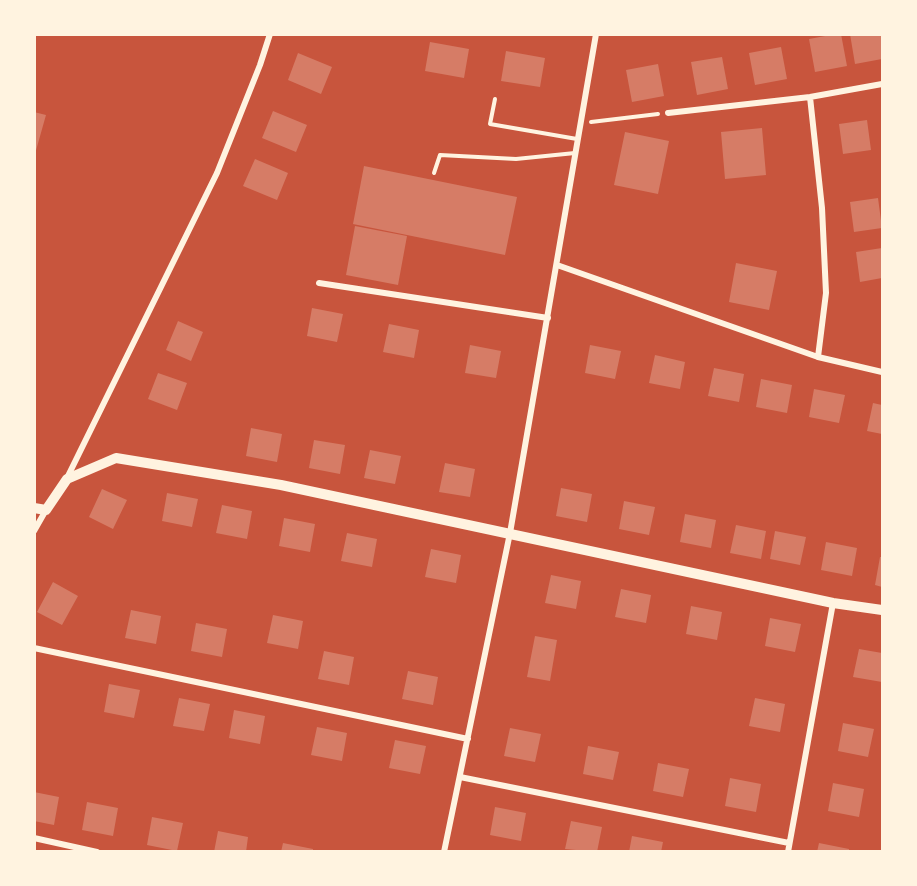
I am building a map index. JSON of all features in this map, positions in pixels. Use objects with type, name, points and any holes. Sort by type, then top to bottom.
[{"type":"street","points":[[34,531],[40,509],[67,479],[217,173],[270,34]]},
{"type":"street","points":[[444,852],[510,533],[596,34]]},
{"type":"street","points":[[668,113],[810,97],[882,84]]},
{"type":"street","points":[[810,97],[822,208],[826,292],[818,357]]},
{"type":"street","points":[[557,265],[818,357],[882,372]]},
{"type":"street","points":[[319,283],[548,318]]},
{"type":"street","points":[[67,479],[116,458],[281,485],[832,603],[882,610]]},
{"type":"street","points":[[788,852],[832,603]]},
{"type":"street","points":[[34,648],[468,739]]},
{"type":"street","points":[[460,777],[789,843]]},
{"type":"street","points":[[34,838],[96,852]]},
{"type":"lane","points":[[495,99],[490,124],[578,139]]},
{"type":"lane","points":[[434,173],[440,156],[516,159],[576,152]]},
{"type":"path","points":[[580,123],[668,113]]},
{"type":"building","points":[[841,34],[847,66],[815,72],[809,39]]},
{"type":"building","points":[[850,34],[882,34],[882,59],[855,64]]},
{"type":"building","points":[[430,42],[469,49],[464,78],[425,71]]},
{"type":"building","points":[[781,47],[787,79],[755,85],[749,53]]},
{"type":"building","points":[[506,51],[545,58],[540,87],[501,81]]},
{"type":"building","points":[[298,53],[332,67],[321,94],[288,80]]},
{"type":"building","points":[[722,57],[728,89],[697,95],[691,62]]},
{"type":"building","points":[[658,64],[664,96],[632,102],[626,70]]},
{"type":"building","points":[[273,111],[307,125],[296,152],[262,138]]},
{"type":"building","points":[[34,112],[46,115],[35,154],[34,154]]},
{"type":"building","points":[[867,120],[871,150],[843,154],[839,124]]},
{"type":"building","points":[[762,128],[766,175],[725,179],[721,132]]},
{"type":"building","points":[[625,132],[669,141],[658,194],[614,185]]},
{"type":"building","points":[[255,159],[288,173],[277,200],[243,186]]},
{"type":"building","points":[[364,166],[517,197],[505,255],[353,224]]},
{"type":"building","points":[[878,198],[882,228],[854,232],[850,202]]},
{"type":"building","points":[[355,226],[407,236],[398,285],[346,275]]},
{"type":"building","points":[[882,248],[882,278],[860,282],[856,252]]},
{"type":"building","points":[[736,263],[777,271],[769,310],[729,302]]},
{"type":"building","points":[[312,308],[343,314],[337,342],[307,336]]},
{"type":"building","points":[[178,321],[203,332],[191,361],[166,350]]},
{"type":"building","points":[[389,324],[419,330],[414,358],[383,352]]},
{"type":"building","points":[[470,345],[501,351],[496,378],[465,373]]},
{"type":"building","points":[[590,345],[621,351],[615,379],[585,373]]},
{"type":"building","points":[[655,355],[685,362],[680,389],[649,383]]},
{"type":"building","points":[[714,368],[744,374],[739,402],[708,396]]},
{"type":"building","points":[[158,373],[187,383],[177,410],[148,399]]},
{"type":"building","points":[[761,379],[792,385],[787,413],[756,407]]},
{"type":"building","points":[[814,389],[845,395],[839,423],[809,417]]},
{"type":"building","points":[[873,403],[882,405],[882,434],[867,431]]},
{"type":"building","points":[[251,428],[282,434],[277,462],[246,456]]},
{"type":"building","points":[[314,440],[345,445],[340,474],[309,468]]},
{"type":"building","points":[[370,450],[401,456],[395,484],[364,478]]},
{"type":"building","points":[[445,463],[475,469],[470,497],[439,492]]},
{"type":"building","points":[[561,488],[592,494],[587,522],[556,516]]},
{"type":"building","points":[[102,489],[127,500],[113,529],[89,517]]},
{"type":"building","points":[[167,493],[198,499],[192,527],[162,521]]},
{"type":"building","points":[[624,501],[655,507],[649,535],[619,529]]},
{"type":"building","points":[[222,505],[252,511],[247,539],[216,533]]},
{"type":"building","points":[[685,514],[716,520],[711,548],[680,542]]},
{"type":"building","points":[[284,518],[315,524],[310,552],[279,546]]},
{"type":"building","points":[[736,525],[766,531],[761,559],[730,553]]},
{"type":"building","points":[[775,531],[806,537],[800,565],[770,559]]},
{"type":"building","points":[[347,533],[377,539],[372,567],[341,561]]},
{"type":"building","points":[[826,542],[857,548],[852,576],[821,570]]},
{"type":"building","points":[[431,549],[461,555],[456,583],[425,577]]},
{"type":"building","points":[[880,557],[882,557],[882,587],[875,585]]},
{"type":"building","points":[[551,575],[581,581],[576,609],[545,603]]},
{"type":"building","points":[[53,582],[78,596],[62,625],[37,612]]},
{"type":"building","points":[[621,589],[651,595],[646,623],[615,617]]},
{"type":"building","points":[[691,606],[722,612],[717,640],[686,634]]},
{"type":"building","points":[[131,610],[161,616],[156,644],[125,638]]},
{"type":"building","points":[[273,615],[303,621],[298,649],[267,643]]},
{"type":"building","points":[[770,618],[801,624],[795,652],[765,646]]},
{"type":"building","points":[[196,623],[227,629],[222,657],[191,651]]},
{"type":"building","points":[[535,636],[557,640],[550,681],[527,677]]},
{"type":"building","points":[[859,649],[882,653],[882,682],[853,677]]},
{"type":"building","points":[[324,651],[354,657],[349,685],[318,679]]},
{"type":"building","points":[[408,671],[438,677],[433,705],[402,699]]},
{"type":"building","points":[[109,684],[140,690],[134,718],[104,712]]},
{"type":"building","points":[[179,698],[210,704],[204,731],[173,726]]},
{"type":"building","points":[[755,698],[785,704],[780,732],[749,726]]},
{"type":"building","points":[[234,710],[265,716],[260,744],[229,738]]},
{"type":"building","points":[[843,723],[874,729],[868,757],[838,751]]},
{"type":"building","points":[[317,727],[347,733],[342,761],[311,755]]},
{"type":"building","points":[[510,728],[541,734],[535,762],[504,756]]},
{"type":"building","points":[[395,740],[426,746],[420,774],[389,768]]},
{"type":"building","points":[[588,746],[619,752],[613,780],[583,774]]},
{"type":"building","points":[[658,763],[689,769],[683,797],[653,791]]},
{"type":"building","points":[[730,778],[761,784],[756,812],[725,806]]},
{"type":"building","points":[[833,783],[864,789],[859,817],[828,811]]},
{"type":"building","points":[[34,792],[59,797],[54,825],[34,821]]},
{"type":"building","points":[[87,802],[118,808],[113,836],[82,830]]},
{"type":"building","points":[[495,807],[526,813],[521,841],[490,835]]},
{"type":"building","points":[[152,817],[183,823],[177,851],[147,845]]},
{"type":"building","points":[[571,821],[602,827],[597,852],[565,849]]},
{"type":"building","points":[[218,831],[248,837],[246,852],[214,852]]},
{"type":"building","points":[[632,836],[663,842],[661,852],[629,852]]},
{"type":"building","points":[[283,843],[313,849],[313,852],[281,852]]},
{"type":"building","points":[[819,843],[849,849],[849,852],[817,852]]}]
